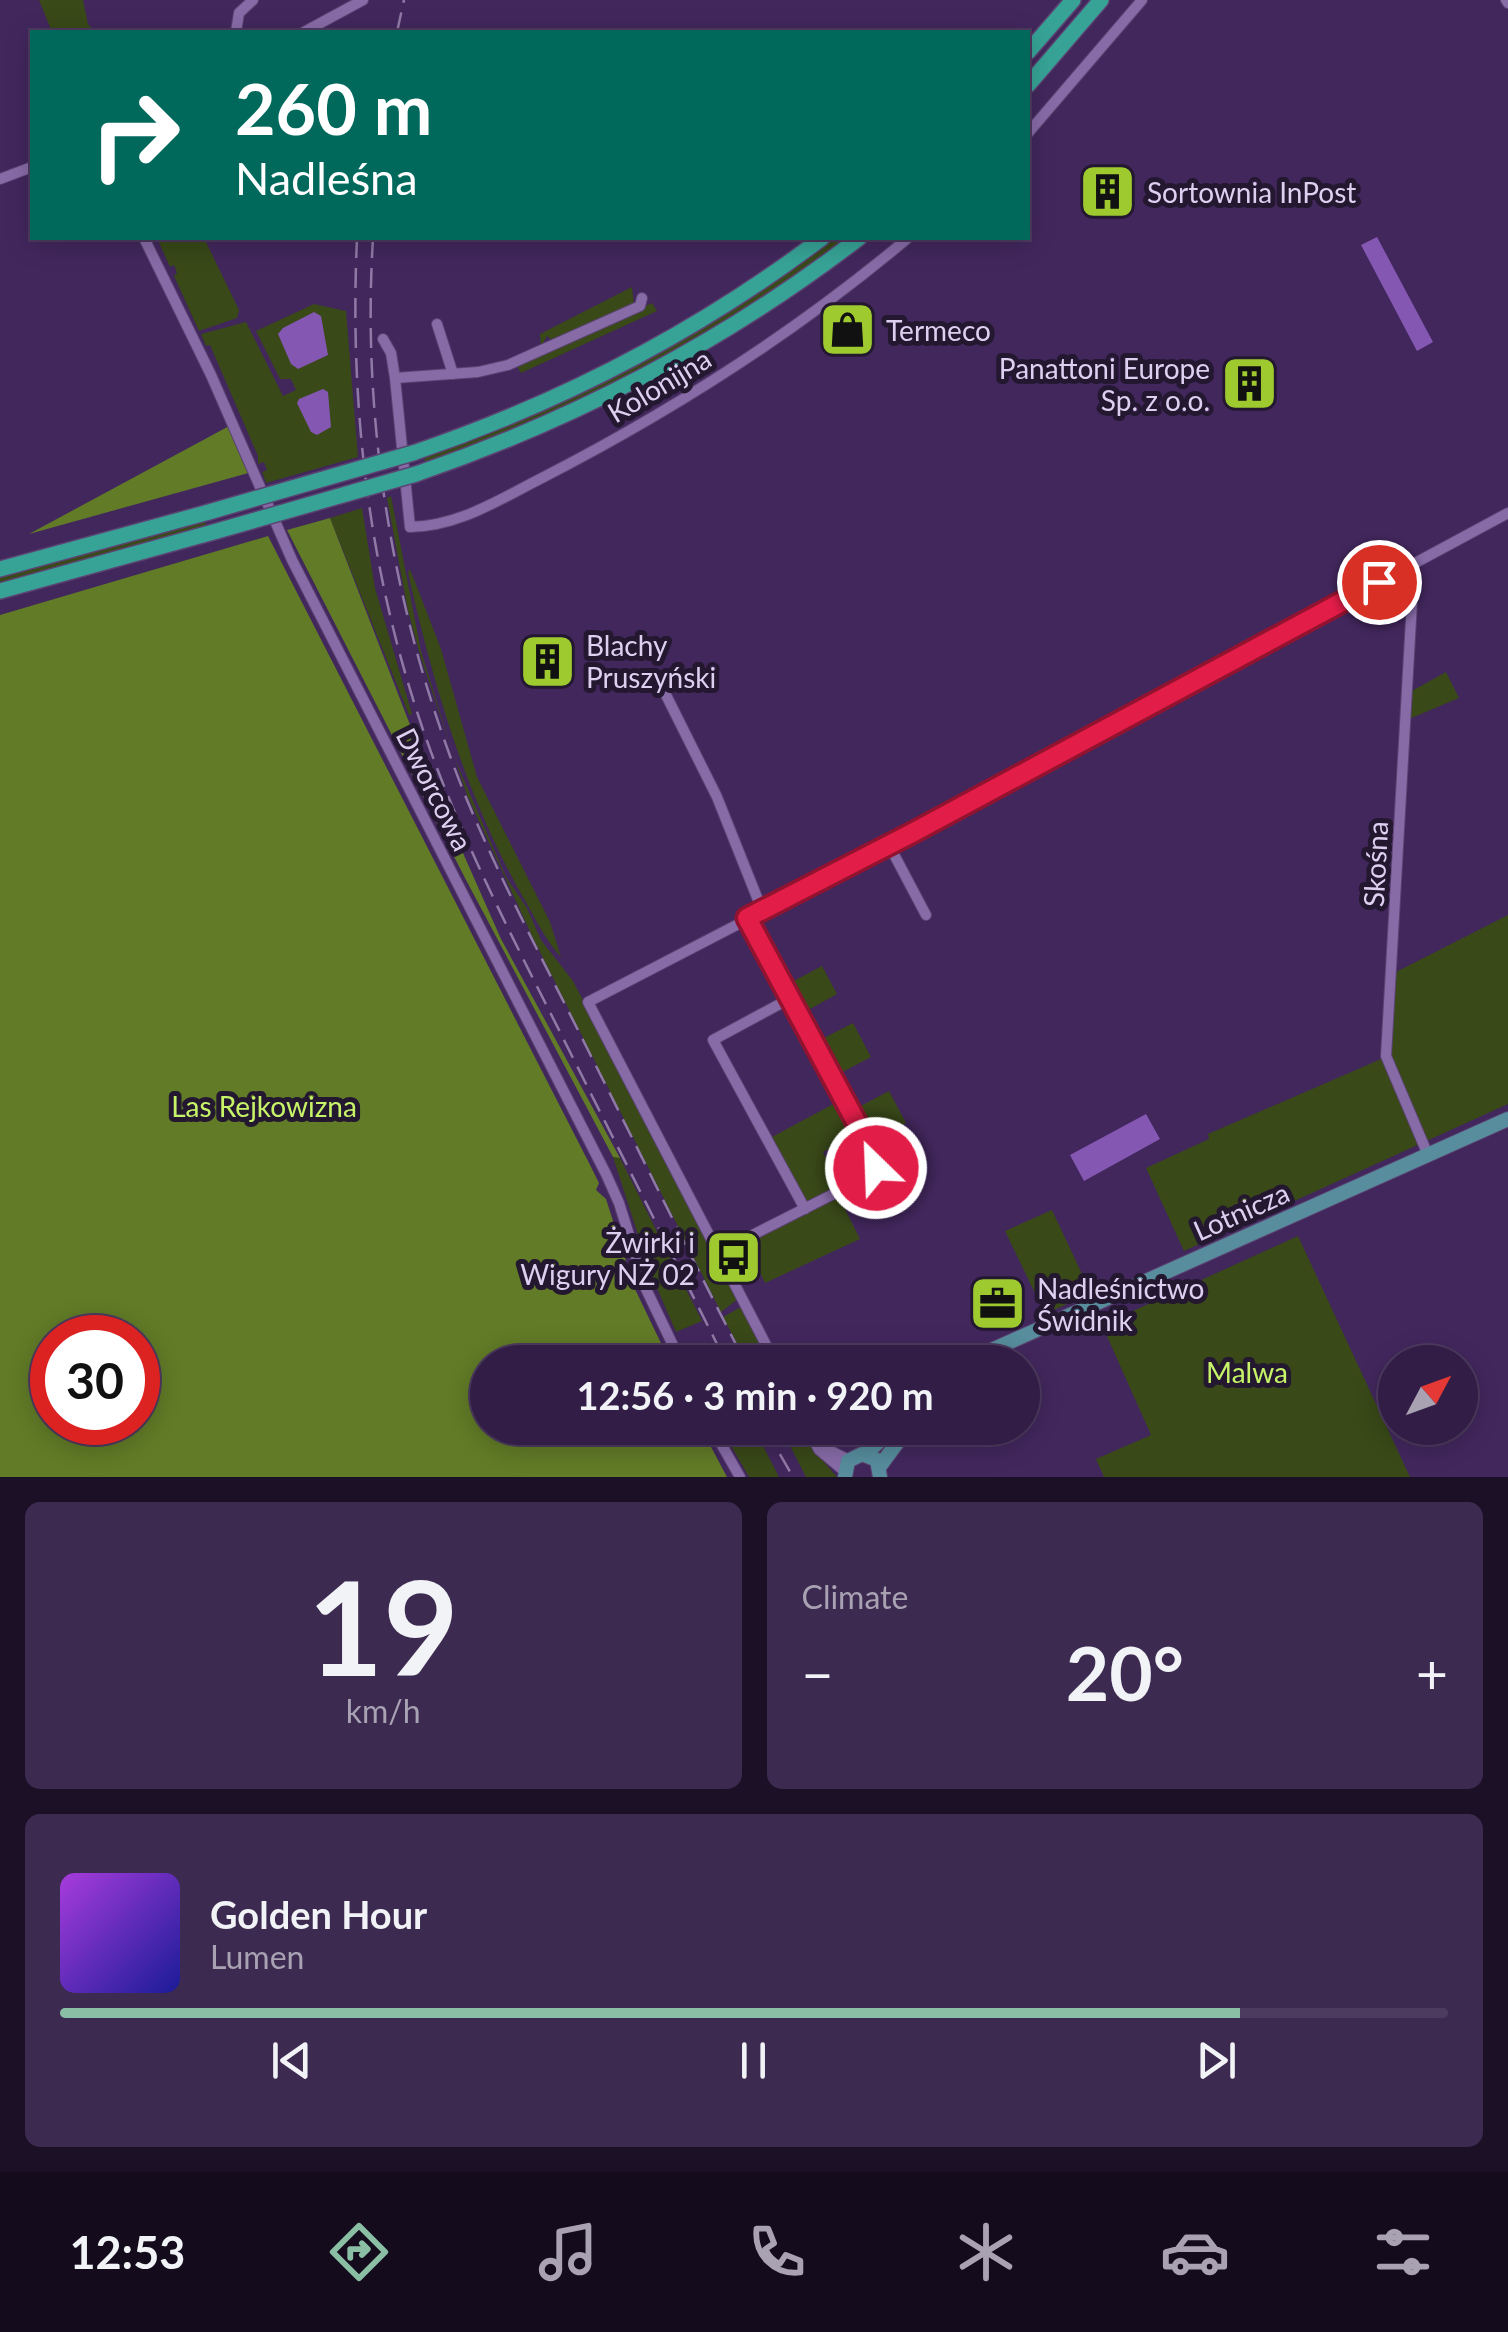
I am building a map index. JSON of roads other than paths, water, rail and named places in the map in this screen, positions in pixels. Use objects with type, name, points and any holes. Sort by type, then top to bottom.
[{"type":"highway","points":[[1030,50],[1072,0]]},
{"type":"highway","points":[[1030,82],[1099,3]]},
{"type":"highway","points":[[0,569],[413,453],[500,421],[616,367],[714,312],[819,240]]},
{"type":"highway","points":[[0,591],[416,474],[534,430],[650,374],[759,309],[856,240]]},
{"type":"main road","name":"Lotnicza","points":[[1007,1345],[1508,1119]]},
{"type":"main road","points":[[846,1469],[875,1445]]},
{"type":"main road","points":[[866,1454],[880,1471],[897,1445]]},
{"type":"street","points":[[236,30],[238,13],[253,0]]},
{"type":"street","points":[[308,30],[363,0]]},
{"type":"street","points":[[1030,131],[1142,0]]},
{"type":"street","points":[[0,179],[30,169]]},
{"type":"street","name":"Dworcowa","points":[[145,240],[205,362],[300,575],[606,1174],[646,1288],[673,1345]]},
{"type":"street","name":"Kolonijna","points":[[396,378],[410,526],[442,524],[570,464],[709,384],[839,294],[906,240]]},
{"type":"street","points":[[382,339],[391,354],[396,378],[493,369],[527,358],[640,306],[642,298]]},
{"type":"street","points":[[437,324],[453,374]]},
{"type":"street","points":[[766,1345],[588,1002],[1508,514]]},
{"type":"street","name":"Skośna","points":[[1406,568],[1412,602],[1386,1056],[1428,1155]]},
{"type":"street","points":[[660,683],[717,797],[762,910]]},
{"type":"street","points":[[889,845],[926,915]]},
{"type":"street","points":[[718,1252],[870,1175],[877,1164],[747,918]]},
{"type":"street","points":[[789,999],[713,1040],[805,1210]]},
{"type":"street","points":[[722,1445],[740,1477]]},
{"type":"street","points":[[823,1445],[846,1469]]},
{"type":"railway","points":[[397,30],[404,0]]},
{"type":"railway","points":[[357,240],[356,351],[371,520],[394,631],[423,731],[497,905],[717,1345]]},
{"type":"railway","points":[[373,240],[372,381],[378,453],[402,594],[442,733],[510,895],[736,1345]]},
{"type":"railway","points":[[775,1445],[793,1477]]},
{"type":"place","name":"Sortownia InPost","points":[[1108,192]]},
{"type":"place","name":"Termeco","points":[[847,330]]},
{"type":"place","name":"Panattoni Europe Sp. z o.o.","points":[[1249,384]]},
{"type":"place","name":"Blachy Pruszyński","points":[[547,661]]},
{"type":"place","name":"Żwirki i Wigury NŻ 02","points":[[734,1258]]},
{"type":"place","name":"Nadleśnictwo Świdnik","points":[[998,1304]]},
{"type":"park label","name":"Las Rejkowizna","points":[[264,1106]]},
{"type":"park label","name":"Malwa","points":[[1247,1372]]}]
